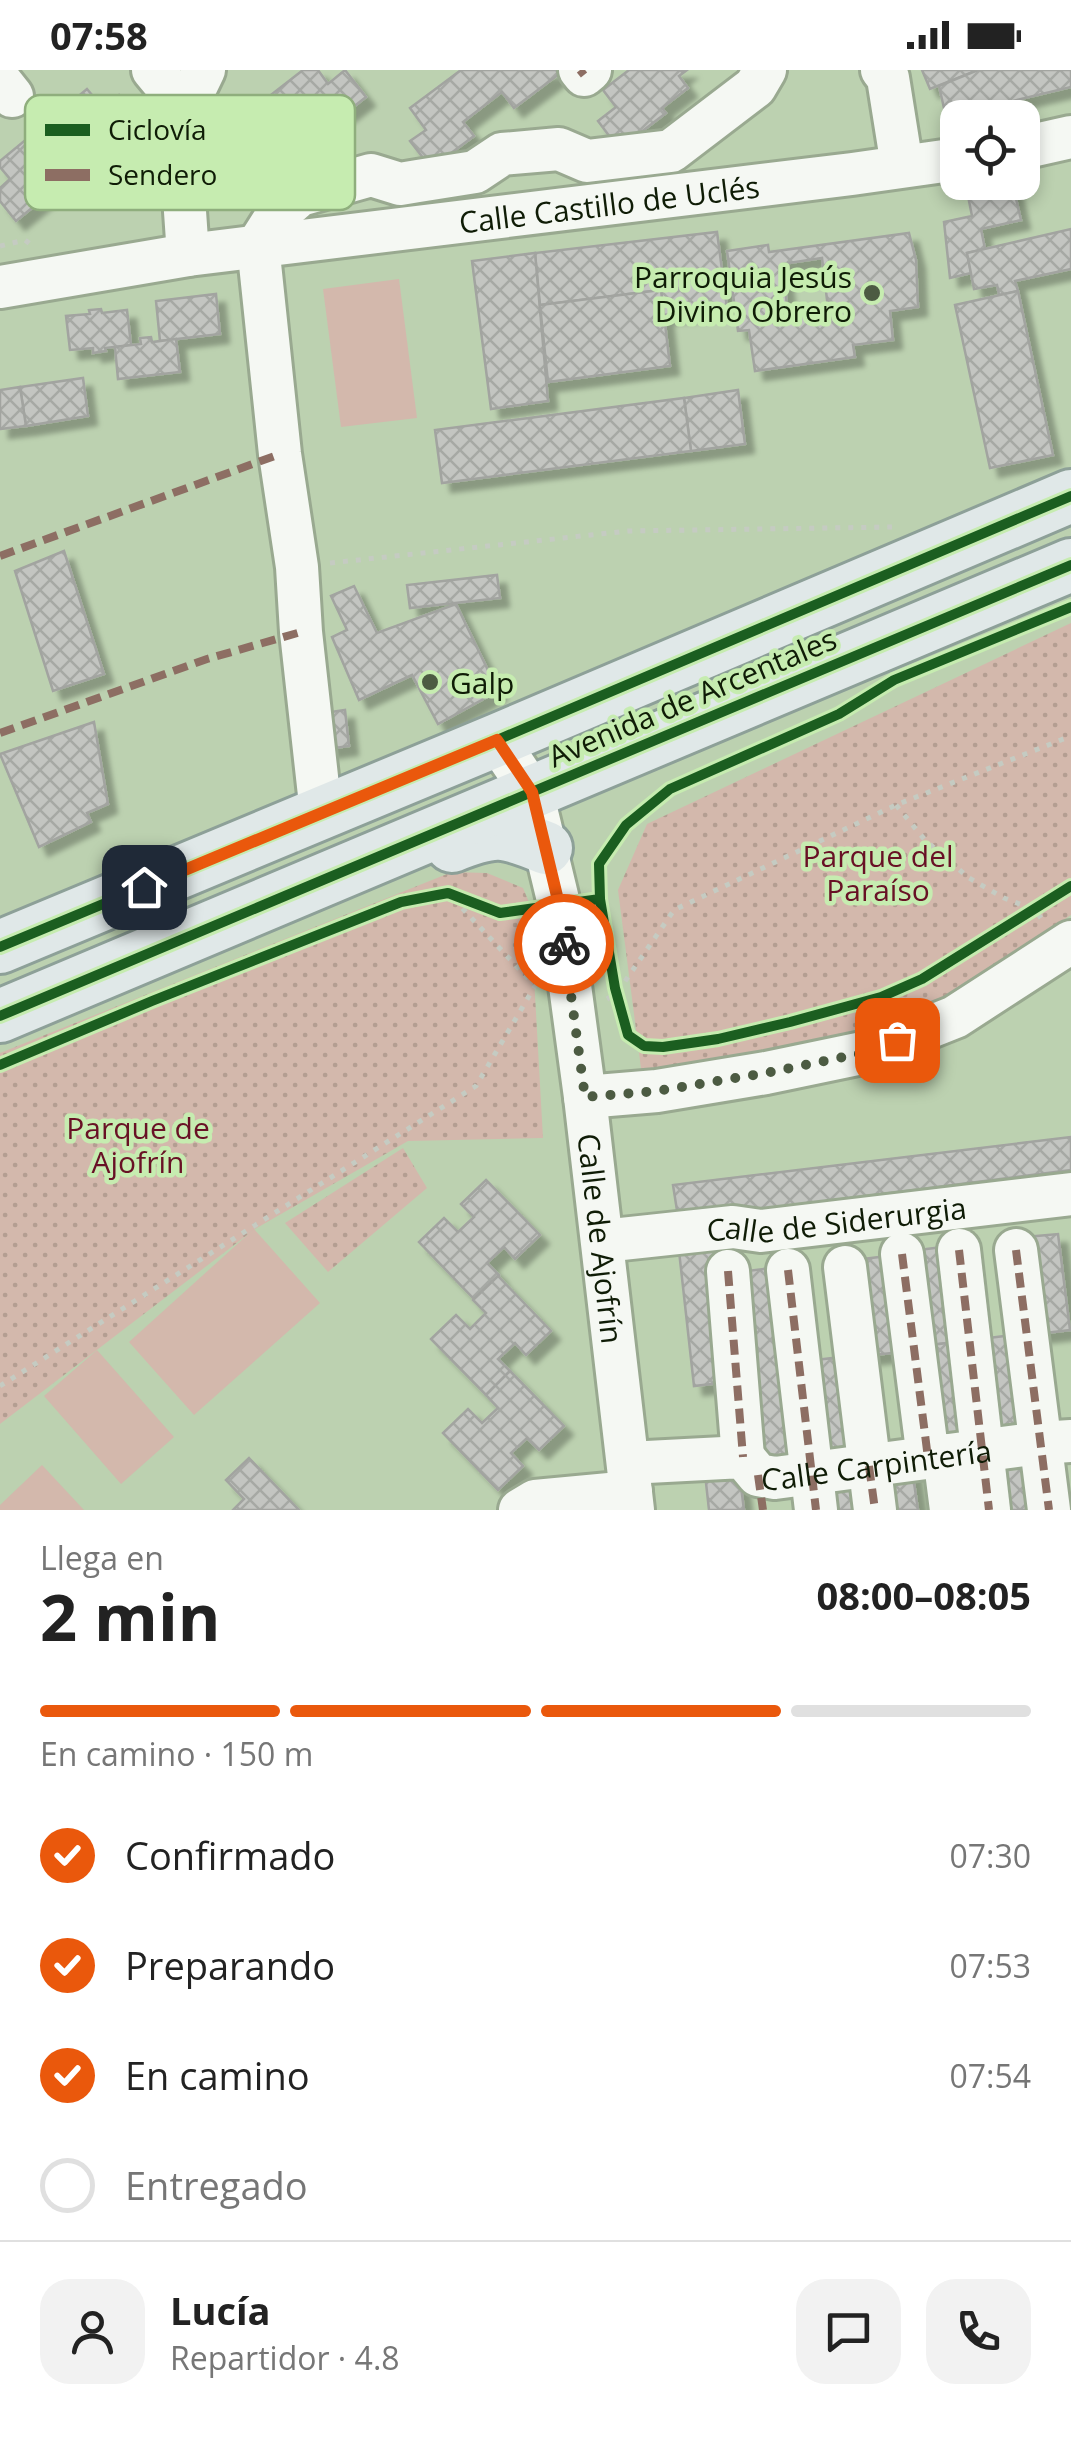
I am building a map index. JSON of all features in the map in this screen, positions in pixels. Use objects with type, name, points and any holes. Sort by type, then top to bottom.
[{"type":"main road","name":"Avenida de Arcentales","points":[[0,947],[1071,496]]},
{"type":"main road","name":"Avenida de Arcentales","points":[[0,1016],[1071,565]]},
{"type":"main road","points":[[532,792],[551,754],[579,728],[762,652],[820,621],[851,590]]},
{"type":"main road","points":[[329,877],[355,885],[488,832],[519,836],[546,848]]},
{"type":"street","points":[[153,70],[172,93],[197,84]]},
{"type":"street","name":"Calle Castillo de Uclés","points":[[355,180],[371,175],[400,184],[418,182],[475,172],[502,154],[560,149],[587,161],[671,152],[755,87],[766,70]]},
{"type":"street","points":[[882,70],[888,78],[902,166]]},
{"type":"street","points":[[1040,144],[1071,137]]},
{"type":"street","name":"Calle Castillo de Uclés","points":[[0,287],[188,254],[940,161]]},
{"type":"street","points":[[185,210],[188,254]]},
{"type":"street","name":"Calle Castillo de Uclés","points":[[258,246],[283,210]]},
{"type":"street","points":[[258,246],[280,454],[297,567],[321,814]]},
{"type":"street","name":"Calle de Ajofrín","points":[[497,740],[532,792],[559,904],[603,1241],[630,1488]]},
{"type":"street","points":[[585,1097],[657,1091],[868,1052],[955,1017],[1067,944]]},
{"type":"street","name":"Calle de Siderurgia","points":[[603,1241],[733,1228],[761,1231],[1071,1194]]},
{"type":"street","points":[[951,1510],[959,1250]]},
{"type":"street","points":[[1016,1250],[1056,1442],[1049,1510]]},
{"type":"street","points":[[902,1254],[951,1455],[989,1510]]},
{"type":"street","points":[[845,1267],[875,1510]]},
{"type":"street","points":[[788,1270],[814,1492]]},
{"type":"street","points":[[728,1271],[755,1481]]},
{"type":"street","name":"Calle Carpintería","points":[[520,1510],[535,1501],[630,1488],[776,1478],[814,1492],[870,1466],[1056,1442]]},
{"type":"path","points":[[297,567],[628,530],[892,527]]},
{"type":"path","points":[[603,1001],[617,993],[674,910],[896,804],[1071,736]]},
{"type":"path","points":[[896,804],[925,840],[969,878],[1035,910],[1067,944]]},
{"type":"path","points":[[448,893],[452,872]]},
{"type":"path","points":[[0,1386],[476,1086],[535,986],[448,893]]},
{"type":"path","points":[[432,896],[448,893],[482,906]]},
{"type":"path","points":[[1019,920],[1047,902]]},
{"type":"path","points":[[614,974],[620,1007]]},
{"type":"green space","points":[[399,279],[417,418],[341,427],[323,289]]},
{"type":"green space","name":"Parque del Paraíso","points":[[1071,623],[1071,915],[942,1002],[828,1038],[642,1076],[618,890],[647,824]]},
{"type":"green space","name":"Parque de Ajofrín","points":[[452,872],[487,873],[523,888],[534,914],[543,1138],[408,1141],[255,1229],[0,1424],[0,1053]]},
{"type":"green space","points":[[403,1148],[427,1188],[328,1272],[285,1223]]},
{"type":"green space","points":[[254,1229],[320,1303],[194,1415],[129,1342]]},
{"type":"green space","points":[[97,1350],[174,1437],[121,1484],[44,1396]]},
{"type":"green space","points":[[42,1465],[84,1510],[0,1510],[0,1505]]},
{"type":"building","points":[[303,70],[318,70],[328,84],[345,70],[366,97],[355,106],[355,95],[271,95]]},
{"type":"building","points":[[461,70],[556,70],[559,74],[514,108],[502,92],[463,122],[474,136],[431,168],[410,141],[426,130],[410,108]]},
{"type":"building","points":[[629,70],[687,70],[679,76],[688,88],[662,108],[666,113],[619,149],[598,121],[616,107],[603,90]]},
{"type":"building","points":[[922,70],[978,70],[930,89]]},
{"type":"building","points":[[978,70],[1071,70],[1071,87],[1017,100],[942,100],[939,86]]},
{"type":"building","points":[[25,140],[25,210],[29,210],[16,221],[0,201],[0,188],[10,179],[0,161]]},
{"type":"building","points":[[969,200],[1016,200],[1021,220],[981,229],[985,249],[967,253],[971,273],[950,278],[944,222],[972,216]]},
{"type":"building","points":[[1071,229],[1071,269],[1015,281],[1018,291],[999,295],[997,285],[974,289],[967,253]]},
{"type":"building","points":[[717,232],[727,308],[664,315],[661,290],[540,305],[535,253]]},
{"type":"building","name":"Parroquia Jesús Divino Obrero","points":[[909,233],[916,260],[918,307],[890,311],[893,340],[853,345],[855,357],[755,371],[749,330],[738,331],[727,251],[768,245],[769,252]],"holes":[[[822,258],[828,308],[788,313],[782,264]]]},
{"type":"building","points":[[535,253],[548,401],[491,409],[472,261]]},
{"type":"building","points":[[661,290],[670,366],[548,382],[540,305]]},
{"type":"building","points":[[1018,291],[1053,455],[990,468],[955,305]]},
{"type":"building","points":[[216,294],[220,334],[160,341],[156,301]]},
{"type":"building","points":[[101,309],[102,313],[127,310],[131,345],[93,353],[93,348],[70,350],[66,316]]},
{"type":"building","points":[[151,337],[152,342],[176,339],[180,372],[118,379],[115,347],[141,344],[140,338]]},
{"type":"building","points":[[83,378],[88,416],[26,426],[20,387]]},
{"type":"building","points":[[20,387],[26,426],[0,429],[0,390]]},
{"type":"building","points":[[738,390],[745,444],[691,451],[684,398]]},
{"type":"building","points":[[684,398],[691,451],[442,483],[435,430]]},
{"type":"building","points":[[64,551],[104,674],[53,691],[15,571]]},
{"type":"building","points":[[497,575],[500,598],[410,608],[407,585]]},
{"type":"building","points":[[354,586],[377,633],[456,604],[498,691],[438,724],[412,675],[359,700],[332,637],[347,630],[331,596]]},
{"type":"building","points":[[345,710],[349,746],[328,749],[324,713]]},
{"type":"building","points":[[94,722],[108,804],[87,813],[91,822],[39,847],[0,754]]},
{"type":"building","points":[[1071,1137],[1071,1170],[678,1217],[673,1185]]},
{"type":"building","points":[[486,1180],[540,1235],[515,1259],[504,1247],[487,1263],[499,1275],[474,1299],[419,1242],[444,1218],[458,1232],[474,1217],[461,1204]]},
{"type":"building","points":[[1058,1234],[1070,1330],[1037,1334],[1026,1237]]},
{"type":"building","points":[[712,1238],[729,1382],[694,1386],[678,1242]]},
{"type":"building","points":[[943,1247],[956,1342],[922,1346],[910,1251]]},
{"type":"building","points":[[888,1256],[900,1352],[866,1356],[854,1260]]},
{"type":"building","points":[[772,1268],[796,1464],[762,1468],[738,1272]]},
{"type":"building","points":[[498,1276],[551,1331],[526,1355],[515,1343],[498,1359],[510,1371],[486,1395],[431,1339],[456,1315],[470,1329],[486,1313],[473,1300]]},
{"type":"building","points":[[1013,1335],[1025,1436],[993,1440],[980,1339]]},
{"type":"building","points":[[956,1342],[968,1443],[935,1447],[922,1346]]},
{"type":"building","points":[[841,1357],[853,1457],[819,1461],[807,1361]]},
{"type":"building","points":[[510,1371],[564,1426],[539,1450],[527,1438],[511,1453],[523,1466],[498,1490],[443,1433],[468,1409],[482,1423],[498,1408],[486,1395]]},
{"type":"building","points":[[1028,1456],[1035,1510],[1001,1510],[994,1460]]},
{"type":"building","points":[[249,1458],[299,1510],[233,1510],[244,1499],[226,1480]]},
{"type":"building","points":[[912,1469],[918,1510],[884,1510],[879,1473]]},
{"type":"building","points":[[739,1471],[744,1510],[709,1510],[705,1474]]},
{"type":"building","points":[[855,1476],[859,1510],[825,1510],[821,1480]]},
{"type":"marked path","points":[[580,70],[584,75]]},
{"type":"marked path","points":[[0,556],[280,454]]},
{"type":"marked path","points":[[0,733],[207,659],[301,632]]},
{"type":"marked path","points":[[959,1250],[989,1510]]},
{"type":"marked path","points":[[1016,1250],[1049,1510]]},
{"type":"marked path","points":[[902,1254],[928,1458]]},
{"type":"marked path","points":[[788,1270],[816,1510]]},
{"type":"marked path","points":[[728,1271],[743,1457]]},
{"type":"marked path","points":[[869,1466],[875,1510]]},
{"type":"marked path","points":[[758,1475],[763,1510]]},
{"type":"cycle path","points":[[0,947],[1071,496]]},
{"type":"cycle path","points":[[0,1016],[1071,565]]},
{"type":"cycle path","points":[[0,1065],[401,902],[448,893],[500,913],[600,899],[599,864],[626,825],[670,789],[839,714],[894,680],[1071,607]]},
{"type":"cycle path","points":[[600,899],[615,988],[628,1035],[644,1046],[663,1047],[718,1039],[881,997],[922,979],[1071,886]]},
{"type":"way so far","points":[[564,944],[585,1097],[657,1091],[766,1073],[868,1052],[897,1040]]},
{"type":"place","name":"Parroquia Jesús Divino Obrero","points":[[872,293]]},
{"type":"place","name":"Galp","points":[[430,682]]},
{"type":"route","points":[[144,887],[497,740],[532,792],[557,896],[564,944]]}]
